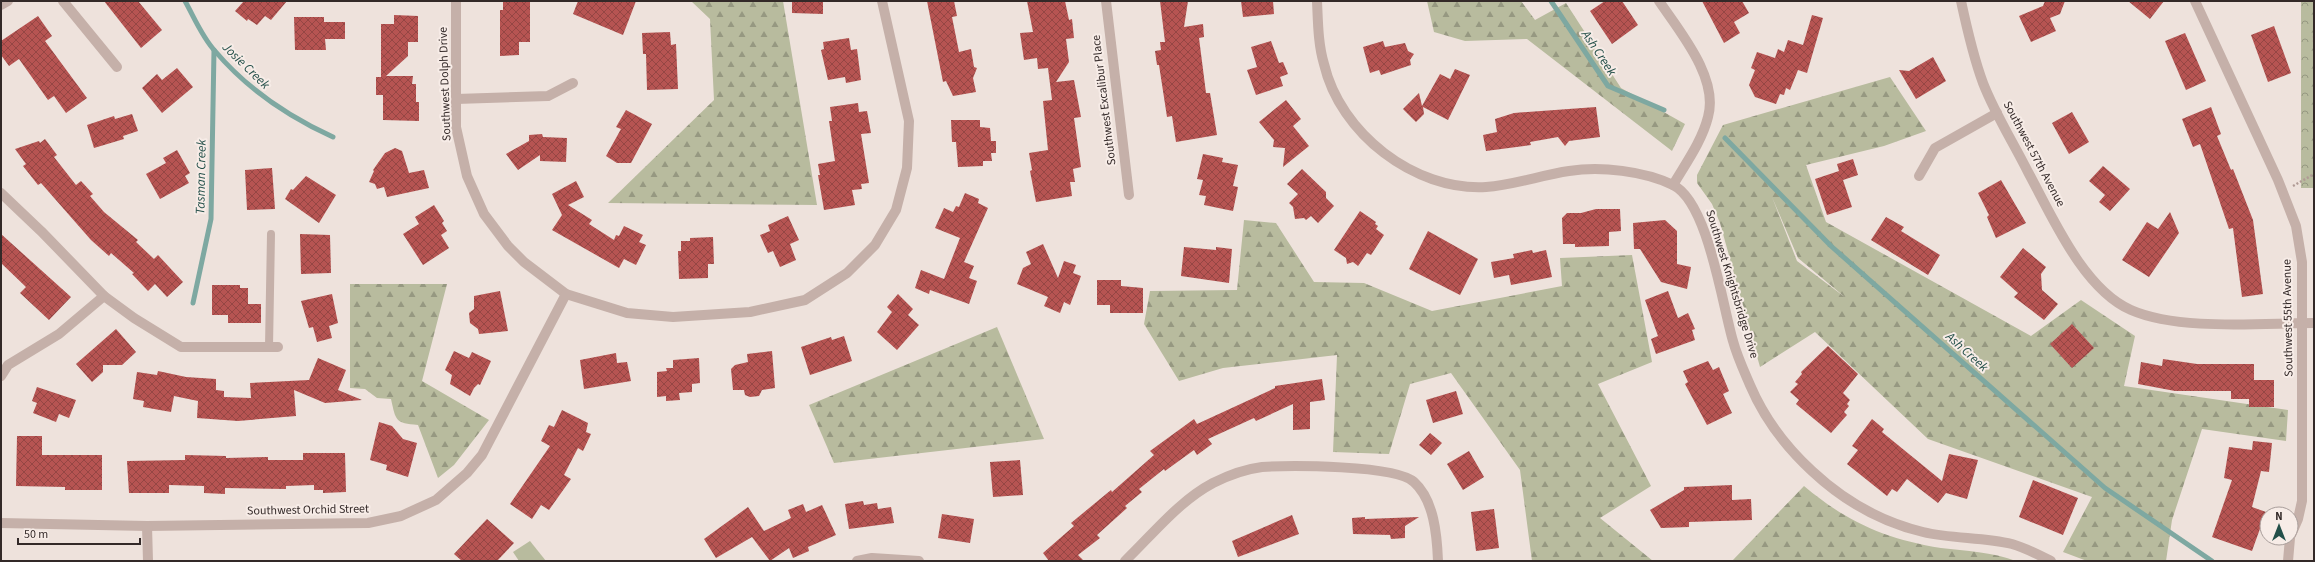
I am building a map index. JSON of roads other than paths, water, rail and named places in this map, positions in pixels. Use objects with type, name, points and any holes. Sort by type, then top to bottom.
[{"type":"street","points":[[1,5],[8,1]]},
{"type":"street","points":[[63,1],[117,67]]},
{"type":"street","name":"Southwest Dolph Drive","points":[[456,1],[456,99],[460,151],[467,176],[484,214],[508,246],[524,262],[566,294]]},
{"type":"street","points":[[566,294],[627,313],[673,317],[750,312],[806,300],[847,273],[875,245],[896,210],[907,168],[909,121],[882,1]]},
{"type":"street","name":"Southwest Excalibur Place","points":[[1106,1],[1129,195]]},
{"type":"street","name":"Southwest Knightsbridge Drive","points":[[1317,1],[1318,31],[1324,66],[1334,92],[1347,114],[1364,136],[1388,156],[1419,173],[1450,183],[1482,187],[1513,185],[1568,171],[1600,169],[1629,172],[1673,185],[1685,194],[1698,214],[1734,344],[1752,389],[1772,425],[1791,450],[1814,473],[1843,496],[1872,514],[1924,532],[2012,544],[2051,561]]},
{"type":"street","points":[[1659,1],[1698,59],[1711,98],[1708,117],[1701,137],[1673,185]]},
{"type":"street","name":"Southwest 57th Avenue","points":[[1961,1],[1974,56],[1997,113],[2065,238],[2094,281],[2116,302],[2144,315],[2177,321],[2195,323],[2302,323]]},
{"type":"street","name":"Southwest 55th Avenue","points":[[2195,1],[2296,226],[2302,262],[2302,501],[2299,514]]},
{"type":"street","points":[[456,99],[548,96],[573,83]]},
{"type":"street","points":[[1919,176],[1935,148],[1997,113]]},
{"type":"street","points":[[1,193],[41,231],[104,296],[134,318],[181,347],[274,347]]},
{"type":"street","name":"Southwest Orchid Street","points":[[1,523],[147,526],[368,523],[401,516],[419,509],[453,486],[482,455],[566,294]]},
{"type":"street","points":[[1,376],[8,366],[59,334],[104,296]]},
{"type":"street","points":[[2302,323],[2314,323]]},
{"type":"street","points":[[1125,561],[1194,494],[1215,482],[1261,467],[1324,466],[1391,474],[1413,481],[1427,498],[1436,537],[1438,561]]},
{"type":"street","points":[[147,526],[148,561]]},
{"type":"street","points":[[2288,561],[2289,546]]},
{"type":"street","points":[[857,561],[872,558],[919,561]]},
{"type":"lane","points":[[271,234],[274,347]]},
{"type":"waterway","name":"Josie Creek","points":[[185,1],[210,45],[241,78],[284,111],[333,137]]},
{"type":"waterway","name":"Ash Creek","points":[[1551,1],[1608,86],[1664,110]]},
{"type":"waterway","name":"Tasman Creek","points":[[193,303],[211,219],[214,50]]},
{"type":"waterway","name":"Ash Creek","points":[[1725,138],[1831,246],[2105,488],[2212,561]]}]
